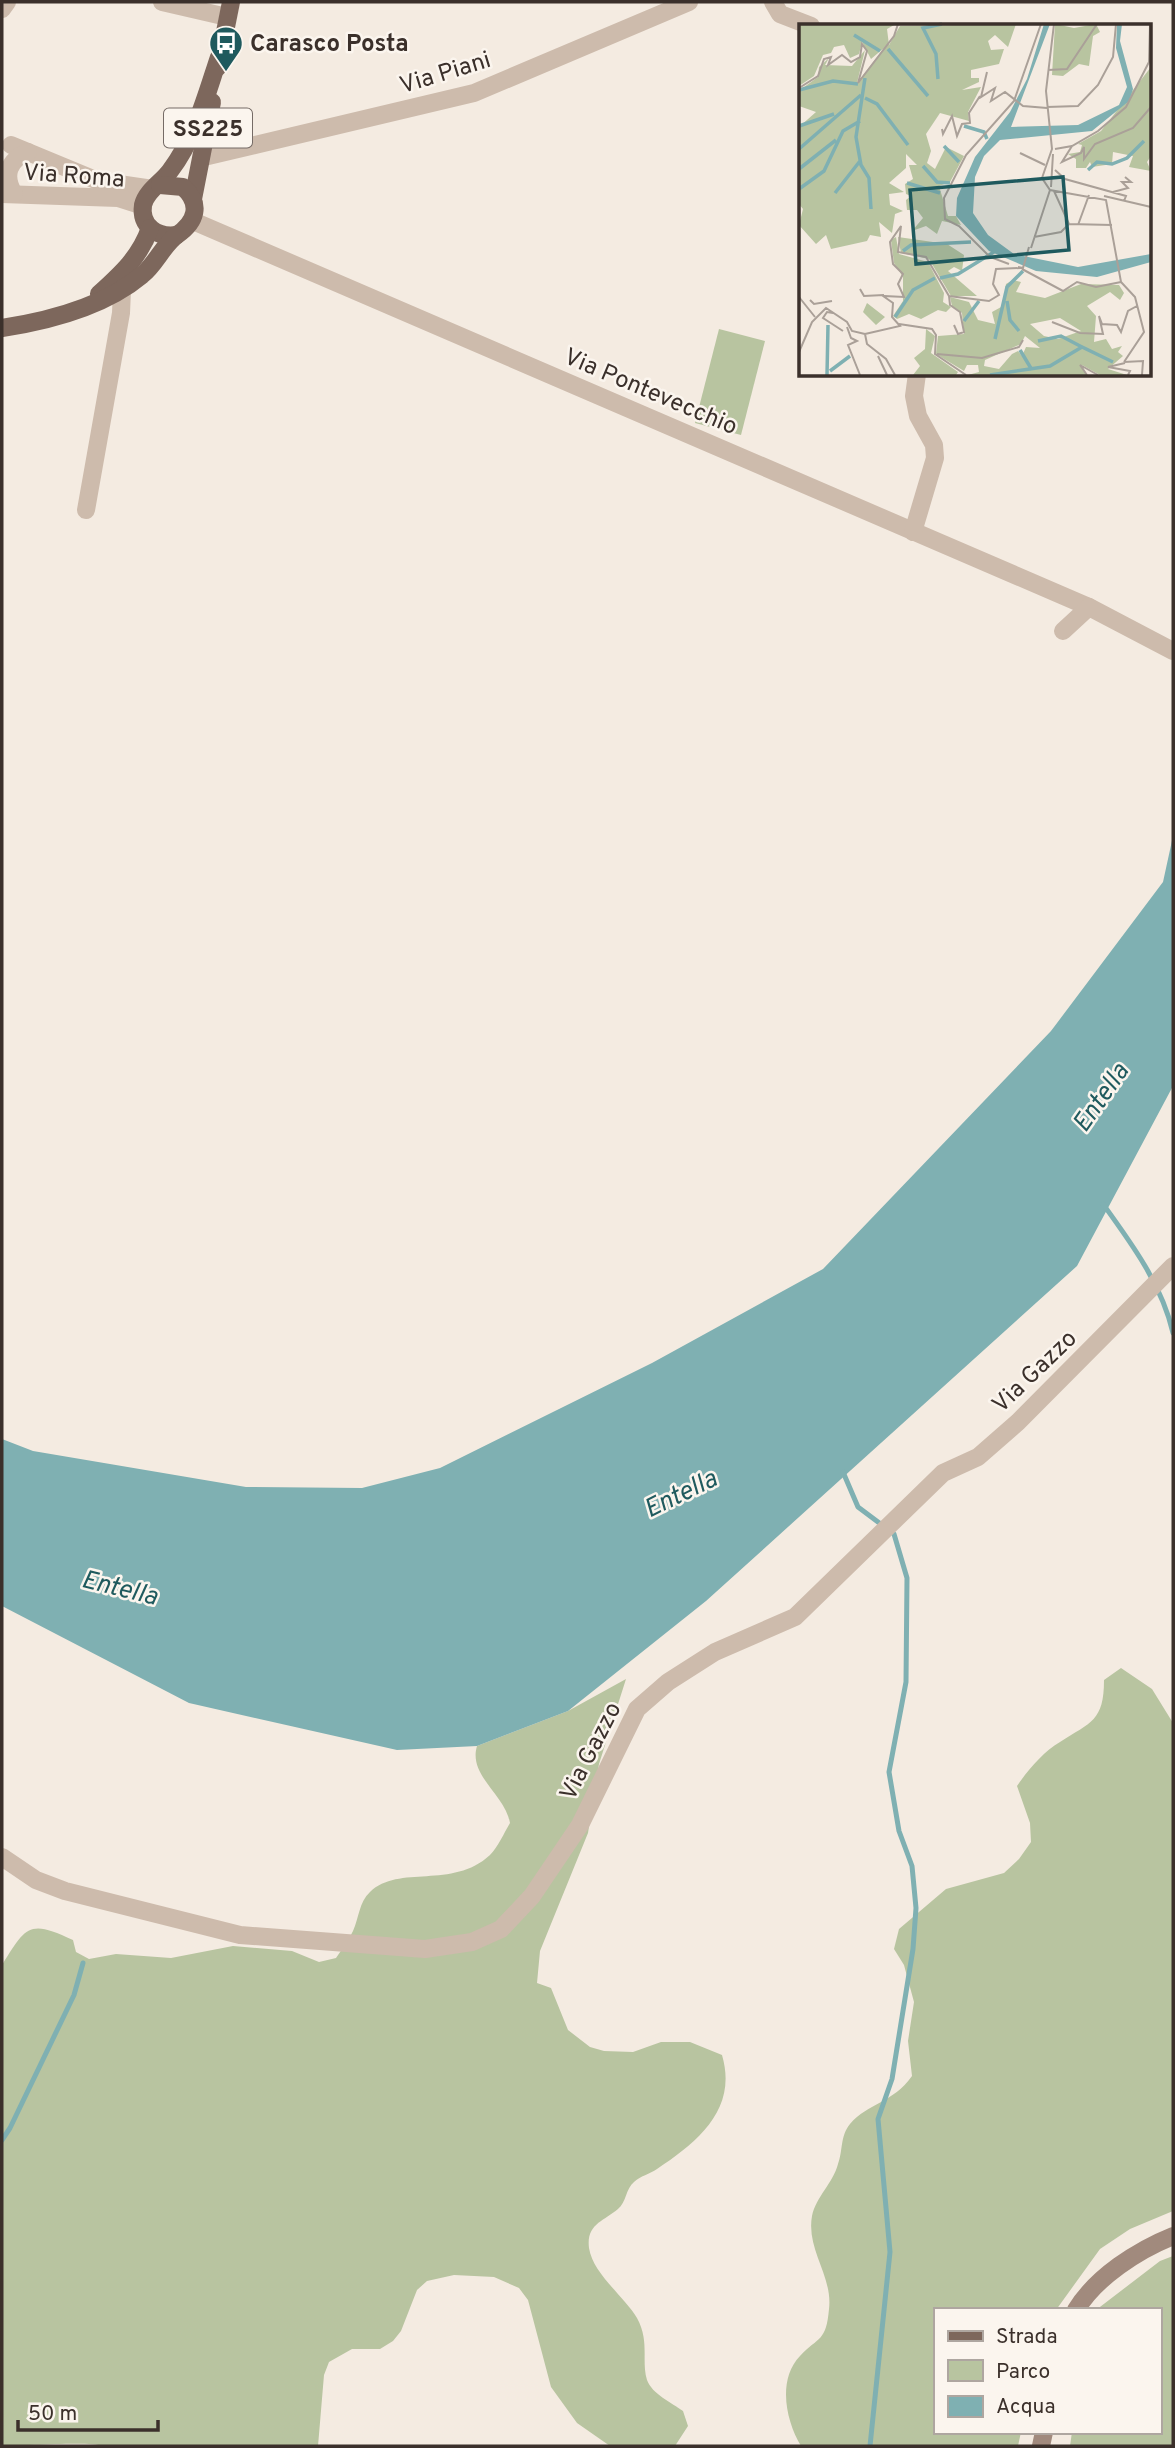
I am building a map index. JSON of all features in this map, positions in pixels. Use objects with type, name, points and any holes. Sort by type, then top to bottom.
[{"type":"main road","name":"SS225","points":[[193,220],[193,199],[204,157],[229,9]]},
{"type":"main road","name":"SS225","points":[[143,206],[178,160],[196,123],[219,57]]},
{"type":"main road","name":"SS225","points":[[156,187],[176,184],[193,199]]},
{"type":"main road","points":[[143,206],[143,214],[150,228],[162,235],[177,235]]},
{"type":"main road","points":[[2,328],[56,316],[122,290],[145,274],[193,220]]},
{"type":"main road","points":[[89,303],[133,262],[144,246],[150,228]]},
{"type":"street","points":[[2,9],[7,2]]},
{"type":"street","points":[[162,2],[229,9]]},
{"type":"street","name":"Via Piani","points":[[204,157],[474,93],[689,2]]},
{"type":"street","points":[[773,2],[780,14],[806,24]]},
{"type":"street","points":[[11,145],[98,181],[156,187]]},
{"type":"street","points":[[8,194],[10,164],[18,156],[28,152]]},
{"type":"street","name":"Via Roma","points":[[8,194],[118,198],[143,206]]},
{"type":"street","name":"Via Pontevecchio","points":[[193,220],[1093,608],[1173,651]]},
{"type":"street","points":[[86,510],[121,313],[122,290]]},
{"type":"street","points":[[913,532],[935,458],[934,445],[918,416],[914,396],[917,376]]},
{"type":"street","points":[[1063,631],[1093,608]]},
{"type":"street","name":"Via Gazzo","points":[[2,1857],[36,1880],[65,1891],[240,1935],[425,1949],[472,1942],[500,1929],[532,1896],[580,1825],[637,1709],[668,1682],[715,1652],[795,1617],[943,1473],[978,1457],[1018,1422],[1173,1266]]},
{"type":"street","points":[[1077,2308],[1088,2289],[1157,2242],[1173,2236]]},
{"type":"green space","points":[[719,329],[765,341],[741,435],[695,423]]},
{"type":"green space","points":[[1121,1668],[1152,1689],[1173,1723],[1173,2211],[1130,2229],[1100,2249],[1057,2308],[934,2308],[934,2434],[1021,2434],[1018,2446],[801,2446],[788,2413],[788,2377],[800,2356],[824,2333],[829,2309],[827,2285],[811,2228],[814,2209],[836,2171],[845,2133],[850,2124],[865,2111],[897,2092],[912,2076],[908,2041],[914,2002],[904,1965],[894,1949],[899,1929],[946,1889],[1004,1873],[1019,1859],[1031,1842],[1030,1823],[1017,1786],[1048,1751],[1094,1719],[1101,1704],[1104,1680]]},
{"type":"green space","points":[[626,1679],[599,1764],[588,1833],[540,1951],[537,1983],[551,1988],[568,2030],[590,2047],[604,2051],[633,2052],[661,2042],[690,2042],[722,2055],[724,2092],[711,2122],[687,2147],[634,2182],[621,2206],[593,2228],[589,2240],[596,2267],[637,2318],[641,2327],[647,2380],[658,2394],[683,2411],[688,2426],[675,2446],[610,2446],[577,2423],[551,2387],[528,2300],[519,2288],[494,2277],[454,2275],[427,2281],[417,2290],[401,2331],[393,2341],[380,2349],[352,2349],[329,2362],[324,2375],[318,2446],[2,2446],[2,1965],[23,1934],[38,1928],[58,1933],[73,1940],[76,1952],[89,1959],[116,1954],[171,1958],[233,1946],[292,1951],[319,1962],[336,1958],[351,1934],[361,1905],[370,1892],[396,1879],[459,1872],[475,1865],[496,1848],[510,1823],[507,1813],[478,1767],[477,1746],[568,1711]]},
{"type":"green space","points":[[1173,2256],[1173,2446],[1070,2446],[1072,2434],[1161,2434],[1161,2308],[1099,2308],[1160,2261]]},
{"type":"water","name":"Entella","points":[[1173,836],[1173,1086],[1077,1266],[706,1601],[568,1711],[477,1746],[397,1750],[189,1703],[2,1606],[2,1439],[33,1451],[246,1487],[362,1488],[440,1468],[652,1363],[823,1269],[1051,1031],[1163,882]]},
{"type":"waterway","points":[[1103,1204],[1154,1282],[1173,1333]]},
{"type":"waterway","points":[[843,1472],[858,1507],[894,1534],[907,1578],[906,1682],[889,1772],[899,1831],[912,1866],[916,1908],[913,1949],[892,2079],[878,2119],[890,2252],[870,2446]]},
{"type":"waterway","points":[[2,2140],[74,1995],[83,1963]]},
{"type":"place","name":"Carasco Posta","points":[[226,73]]}]
